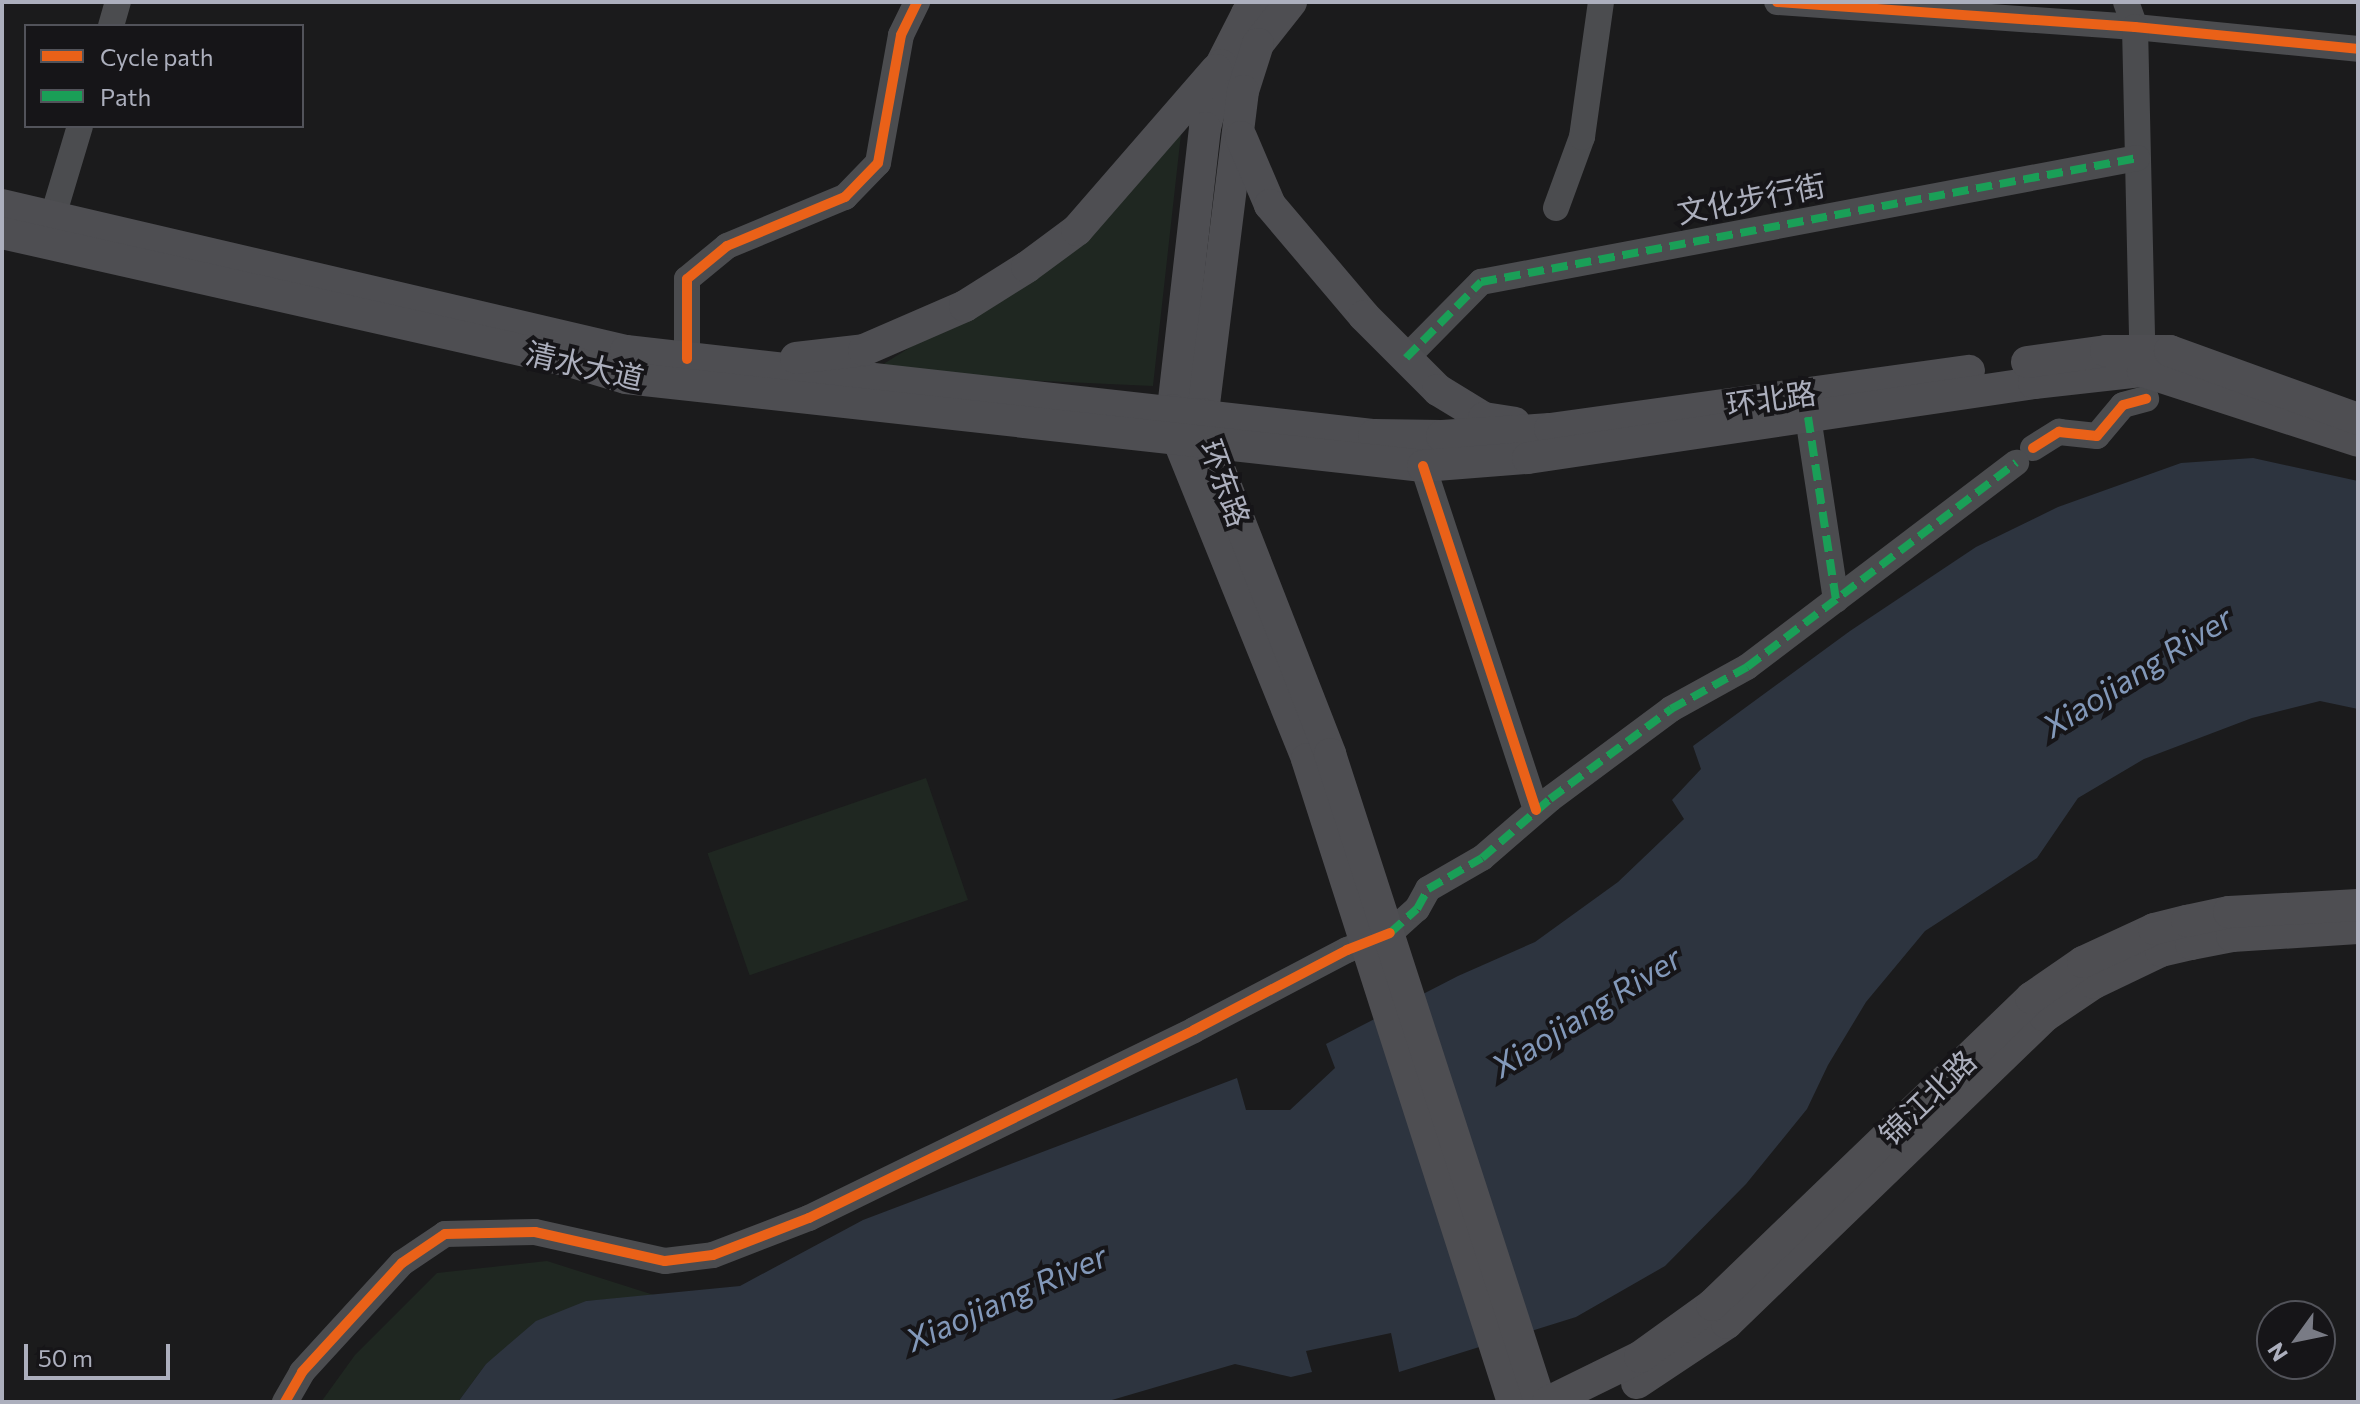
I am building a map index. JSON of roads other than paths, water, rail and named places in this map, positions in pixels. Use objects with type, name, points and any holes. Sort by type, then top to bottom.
[{"type":"main road","name":"环东路","points":[[1191,427],[1205,128],[1221,65],[1247,14],[1258,2]]},
{"type":"main road","name":"环东路","points":[[1191,427],[1243,91],[1258,44],[1291,2]]},
{"type":"main road","points":[[739,366],[864,350],[965,306],[1002,283],[1077,230],[1221,65]]},
{"type":"main road","points":[[1239,130],[1249,162],[1270,205],[1364,316],[1438,390],[1484,418],[1550,429]]},
{"type":"main road","name":"清水大道","points":[[2,205],[626,351],[1191,427]]},
{"type":"main road","name":"清水大道","points":[[2,233],[569,361],[626,378],[1191,427]]},
{"type":"main road","name":"环北路","points":[[1191,427],[1442,436],[1550,429],[2106,351],[2144,374],[2358,441]]},
{"type":"main road","name":"环北路","points":[[1191,427],[1423,466],[1528,458],[2034,383],[2144,374],[2170,351],[2358,419]]},
{"type":"main road","points":[[1191,427],[1307,759],[1382,948],[1507,1348],[1513,1402]]},
{"type":"main road","name":"锦江北路","points":[[1548,1402],[1640,1357],[1712,1305],[2009,1018],[2083,962],[2154,929],[2229,912],[2358,905]]},
{"type":"main road","name":"锦江北路","points":[[1594,1402],[1663,1367],[1727,1323],[2045,1016],[2094,983],[2161,951],[2205,941],[2232,936],[2358,928]]},
{"type":"main road","points":[[1507,1348],[1540,1402]]},
{"type":"street","points":[[112,24],[118,2]]},
{"type":"street","points":[[687,359],[687,279],[727,246],[845,197],[878,163],[901,35],[917,2]]},
{"type":"street","points":[[1556,208],[1582,137],[1601,2]]},
{"type":"street","points":[[1777,2],[2135,27],[2358,49]]},
{"type":"street","points":[[285,1402],[302,1372],[402,1263],[445,1234],[535,1232],[665,1261],[713,1255],[809,1218],[1194,1030],[1382,948],[1417,909],[1428,889],[1482,858],[1536,810],[1671,709],[1747,667],[2025,455],[2059,432],[2097,436],[2144,374],[2135,27],[2126,2]]},
{"type":"street","points":[[53,216],[79,128]]},
{"type":"street","name":"文化步行街","points":[[1406,358],[1481,282],[2137,158]]},
{"type":"street","points":[[1808,417],[1836,600]]},
{"type":"street","points":[[1423,466],[1536,810]]},
{"type":"water","name":"Xiaojiang River","points":[[2253,458],[2358,481],[2358,709],[2320,701],[2252,718],[2144,759],[2078,798],[2037,858],[1925,931],[1866,1002],[1828,1065],[1807,1109],[1746,1184],[1665,1266],[1576,1317],[1399,1372],[1391,1333],[1306,1351],[1312,1372],[1291,1377],[1235,1364],[1105,1402],[458,1402],[486,1364],[536,1321],[586,1301],[740,1286],[863,1220],[1237,1078],[1246,1110],[1290,1110],[1335,1068],[1326,1044],[1458,976],[1535,942],[1618,882],[1684,819],[1672,800],[1701,769],[1693,746],[1850,631],[1976,547],[2058,507],[2181,463]]}]
